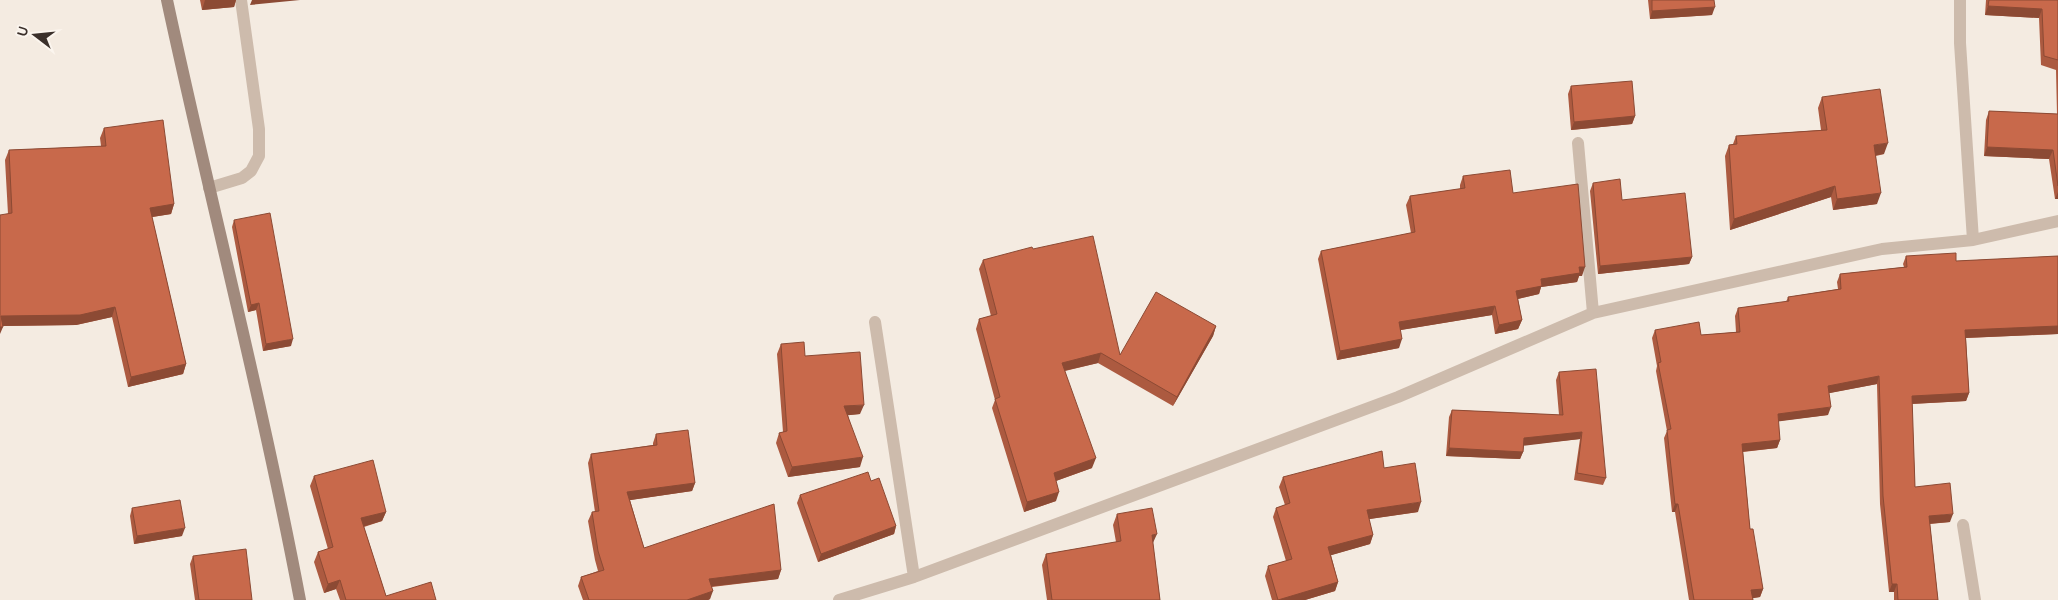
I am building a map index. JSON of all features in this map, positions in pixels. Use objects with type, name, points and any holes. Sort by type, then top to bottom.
[{"type":"street","points":[[168,0],[209,188],[281,496],[300,600]]},
{"type":"street","points":[[209,188],[242,178],[251,171],[259,156],[259,129],[241,0]]},
{"type":"street","points":[[1960,0],[1960,43],[1973,240]]},
{"type":"street","points":[[1578,143],[1593,313]]},
{"type":"street","points":[[838,600],[914,577],[1398,397],[1593,313],[1882,249],[1973,240],[2058,222]]},
{"type":"street","points":[[875,322],[914,577]]},
{"type":"street","points":[[1963,525],[1975,600]]},
{"type":"building","points":[[1652,0],[1714,0],[1715,7],[1652,11]]},
{"type":"building","points":[[1989,0],[2058,0],[2058,60],[2044,56],[2042,9],[1988,6]]},
{"type":"building","points":[[1632,81],[1635,116],[1574,122],[1571,86]]},
{"type":"building","points":[[1880,89],[1888,143],[1874,145],[1881,193],[1837,199],[1835,186],[1734,219],[1729,145],[1737,144],[1736,136],[1827,130],[1822,97]]},
{"type":"building","points":[[1989,111],[2058,114],[2058,186],[2053,150],[1987,147]]},
{"type":"building","points":[[163,120],[174,204],[150,208],[186,364],[131,377],[115,307],[80,315],[1,316],[3,327],[0,327],[0,215],[12,213],[9,150],[106,146],[104,128]]},
{"type":"building","points":[[1510,170],[1513,193],[1578,184],[1585,267],[1579,267],[1580,273],[1541,279],[1542,286],[1516,291],[1522,320],[1499,325],[1495,306],[1399,322],[1402,339],[1340,351],[1321,251],[1415,232],[1410,196],[1465,188],[1463,176]]},
{"type":"building","points":[[1620,179],[1622,200],[1685,193],[1692,257],[1600,266],[1593,183]]},
{"type":"building","points":[[270,213],[293,339],[266,344],[259,303],[251,305],[234,220]]},
{"type":"building","points":[[1093,236],[1120,355],[1156,292],[1216,326],[1177,397],[1101,353],[1062,363],[1096,458],[1054,473],[1059,492],[1027,502],[995,399],[1000,397],[979,319],[997,314],[983,260],[1032,247],[1033,249]]},
{"type":"building","points":[[1956,253],[1956,261],[2058,256],[2058,326],[1965,330],[1969,393],[1912,396],[1915,487],[1950,483],[1953,514],[1929,516],[1938,600],[1898,600],[1897,584],[1892,584],[1883,496],[1879,376],[1828,386],[1831,407],[1778,414],[1780,440],[1742,444],[1750,529],[1753,529],[1763,589],[1751,590],[1753,600],[1694,600],[1678,504],[1675,504],[1667,430],[1671,429],[1658,363],[1661,362],[1655,330],[1699,322],[1701,335],[1740,332],[1738,308],[1789,301],[1788,297],[1841,289],[1840,274],[1907,267],[1906,256]]},
{"type":"building","points":[[804,342],[805,356],[860,352],[864,405],[844,406],[863,457],[792,467],[779,433],[787,431],[781,344]]},
{"type":"building","points":[[1596,369],[1606,478],[1577,473],[1582,432],[1524,438],[1523,452],[1449,448],[1452,410],[1563,415],[1559,372]]},
{"type":"building","points":[[688,430],[695,483],[627,492],[644,548],[774,504],[781,570],[709,579],[713,591],[687,600],[589,600],[581,577],[604,570],[598,551],[592,512],[599,511],[591,454],[657,445],[656,434]]},
{"type":"building","points":[[1382,451],[1384,468],[1415,463],[1421,502],[1367,510],[1373,535],[1328,547],[1338,582],[1278,600],[1268,566],[1292,559],[1276,508],[1290,503],[1283,477]]},
{"type":"building","points":[[373,460],[386,512],[361,518],[386,596],[431,582],[436,600],[346,600],[340,580],[328,584],[318,552],[333,547],[314,476]]},
{"type":"building","points":[[868,472],[871,481],[879,478],[896,526],[821,554],[800,495]]},
{"type":"building","points":[[180,500],[185,528],[137,536],[132,508]]},
{"type":"building","points":[[1152,508],[1157,534],[1152,535],[1160,600],[1052,600],[1046,554],[1121,541],[1117,514]]},
{"type":"building","points":[[246,549],[252,600],[199,600],[193,556]]}]
